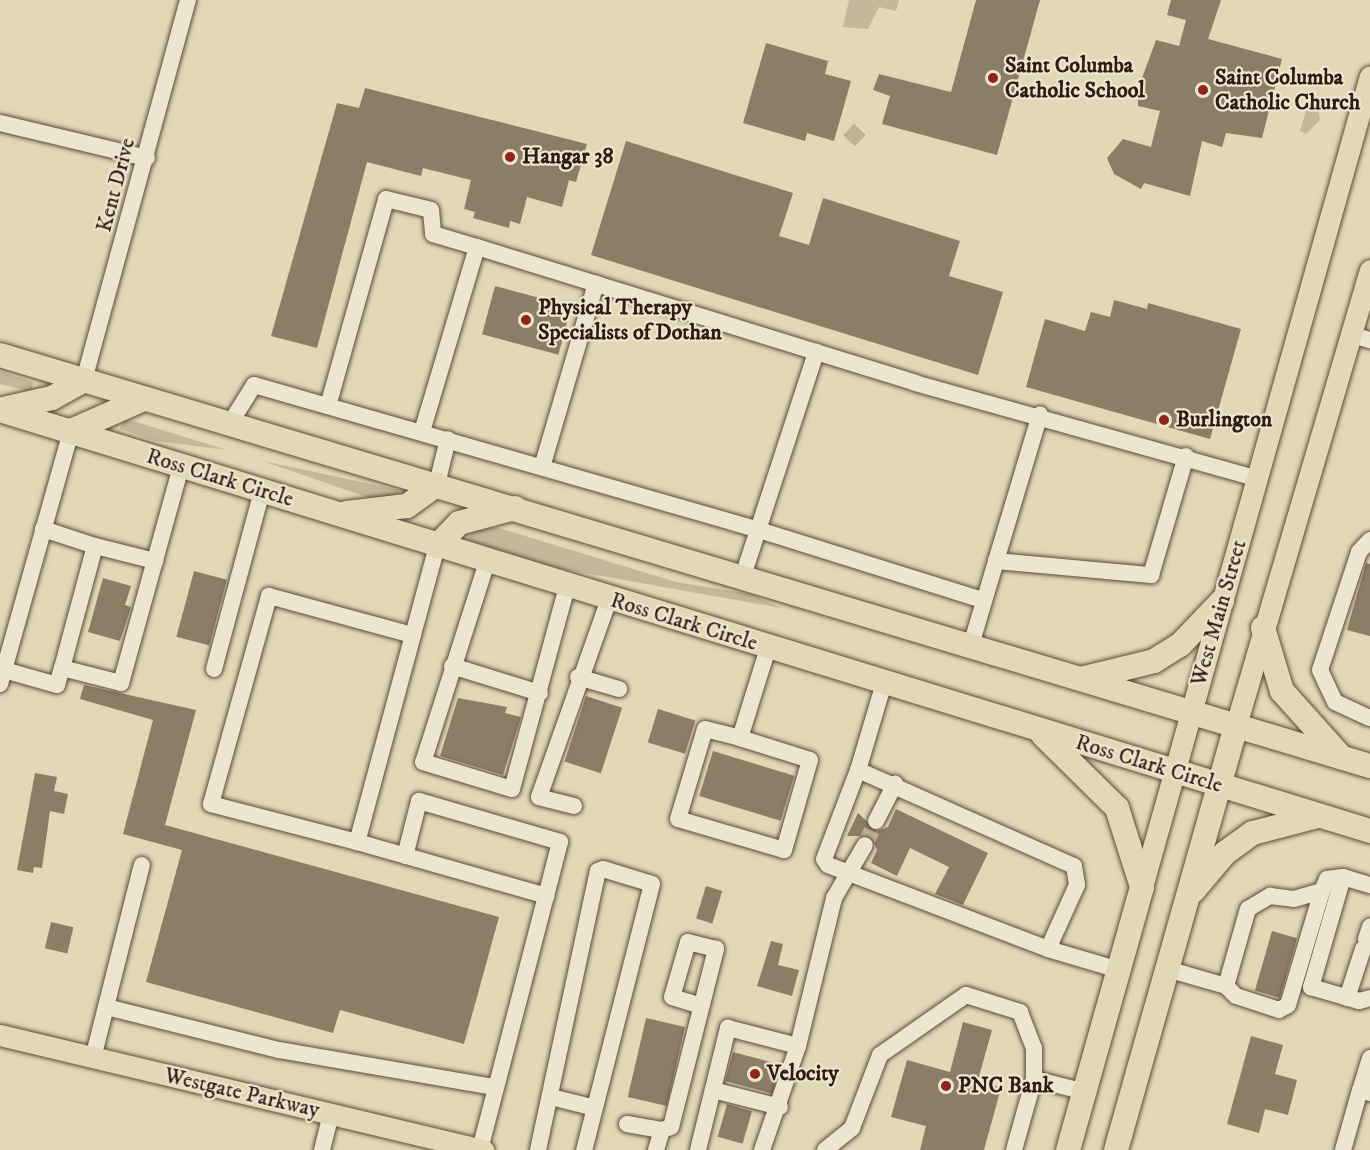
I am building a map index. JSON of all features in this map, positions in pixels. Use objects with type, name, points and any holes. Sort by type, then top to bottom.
[{"type":"highway","points":[[0,355],[229,425],[518,507],[1370,766]]},
{"type":"highway","points":[[0,410],[52,398],[84,380]]},
{"type":"highway","points":[[71,431],[144,399]]},
{"type":"highway","name":"Ross Clark Circle","points":[[0,410],[487,562],[1370,831]]},
{"type":"highway","points":[[336,514],[407,506],[437,484]]},
{"type":"highway","points":[[437,546],[459,523],[518,507]]},
{"type":"highway","points":[[1081,678],[1154,661],[1180,645],[1222,601]]},
{"type":"highway","points":[[1263,628],[1282,691],[1341,757]]},
{"type":"highway","name":"West Main Street","points":[[1116,1150],[1236,725]]},
{"type":"highway","points":[[1039,731],[1117,808],[1142,887]]},
{"type":"highway","points":[[1188,897],[1226,853],[1254,833],[1320,816]]},
{"type":"highway","name":"West Main Street","points":[[1068,1150],[1142,887]]},
{"type":"main road","name":"West Main Street","points":[[1142,887],[1370,76]]},
{"type":"main road","name":"West Main Street","points":[[1236,725],[1263,628],[1361,338],[1370,270]]},
{"type":"main road","name":"Westgate Parkway","points":[[0,1035],[482,1150]]},
{"type":"street","name":"Kent Drive","points":[[84,380],[147,158],[188,0]]},
{"type":"street","points":[[0,123],[147,158]]},
{"type":"street","points":[[328,406],[386,199],[431,210],[433,234],[816,352],[1040,414],[1256,478]]},
{"type":"street","points":[[422,432],[477,247]]},
{"type":"street","points":[[542,467],[596,284]]},
{"type":"street","points":[[743,576],[756,529],[816,352]]},
{"type":"street","points":[[229,425],[254,385],[756,529],[983,600]]},
{"type":"street","points":[[971,645],[1040,414]]},
{"type":"street","points":[[71,431],[2,677],[57,685],[95,546]]},
{"type":"street","points":[[437,484],[448,439]]},
{"type":"street","points":[[996,561],[1151,575],[1186,456]]},
{"type":"street","points":[[62,668],[121,683],[181,465]]},
{"type":"street","points":[[214,669],[262,491]]},
{"type":"street","points":[[43,529],[95,546],[155,561]]},
{"type":"street","points":[[1370,540],[1359,552],[1320,670],[1335,702],[1370,718]]},
{"type":"street","points":[[357,842],[437,546]]},
{"type":"street","points":[[487,562],[423,762],[512,789],[540,693],[548,643],[567,586]]},
{"type":"street","points":[[413,635],[269,597],[211,804],[357,842],[546,896]]},
{"type":"street","points":[[574,806],[539,797],[578,677],[591,656],[609,599]]},
{"type":"street","points":[[740,738],[768,648]]},
{"type":"street","points":[[452,666],[540,693]]},
{"type":"street","points":[[578,677],[619,689]]},
{"type":"street","points":[[884,683],[858,770],[824,858],[846,872],[1048,949],[1119,970]]},
{"type":"street","points":[[705,729],[740,738],[810,760],[784,850],[678,819],[705,729]]},
{"type":"street","points":[[858,770],[895,784],[1074,866],[1077,885],[1048,949]]},
{"type":"street","points":[[876,821],[895,784]]},
{"type":"street","points":[[405,856],[419,801],[560,842],[494,1087],[482,1150]]},
{"type":"street","points":[[762,1150],[780,1107],[798,1046],[834,897],[846,872],[865,845]]},
{"type":"street","points":[[93,1058],[142,865]]},
{"type":"street","points":[[538,1150],[598,872],[648,878],[652,884],[584,1150]]},
{"type":"street","points":[[1167,969],[1226,986],[1236,996],[1279,1010],[1288,1005],[1327,879],[1343,877],[1370,885]]},
{"type":"street","points":[[1343,877],[1311,987],[1362,1000],[1367,938]]},
{"type":"street","points":[[1226,986],[1248,909],[1270,896],[1294,899],[1322,891]]},
{"type":"street","points":[[825,1150],[852,1128],[880,1055],[966,995],[1020,1012],[1034,1048],[1034,1079],[1014,1150]]},
{"type":"street","points":[[627,1124],[662,1130],[671,1127],[701,1006]]},
{"type":"street","points":[[106,1007],[279,1050],[494,1087]]},
{"type":"street","points":[[698,1150],[728,1028],[798,1046]]},
{"type":"street","points":[[1343,1150],[1365,1092],[1370,1058]]},
{"type":"street","points":[[1034,1079],[1084,1092]]},
{"type":"street","points":[[713,1090],[780,1107]]},
{"type":"street","points":[[551,1097],[595,1108]]},
{"type":"street","points":[[322,1150],[331,1113]]},
{"type":"street","points":[[656,1150],[662,1130]]},
{"type":"shaded area","points":[[849,0],[899,0],[896,11],[879,7],[868,29],[843,27]]},
{"type":"shaded area","points":[[1309,101],[1317,105],[1320,120],[1306,134],[1300,131]]},
{"type":"shaded area","points":[[0,371],[33,382],[32,392],[0,384]]},
{"type":"shaded area","points":[[123,420],[133,421],[227,450],[155,441],[120,429]]},
{"type":"shaded area","points":[[263,461],[399,490],[399,499],[372,499]]},
{"type":"shaded area","points":[[474,528],[499,528],[676,582],[750,594],[781,608],[557,568],[467,540]]},
{"type":"building","name":"Saint Columba Catholic School","points":[[976,0],[1040,0],[997,155],[882,124],[890,96],[873,90],[879,74],[951,92]]},
{"type":"building","name":"Saint Columba Catholic Church","points":[[1171,0],[1221,0],[1208,39],[1282,59],[1262,138],[1226,133],[1222,147],[1202,141],[1190,196],[1144,183],[1141,189],[1114,174],[1107,158],[1123,139],[1151,147],[1160,111],[1138,106],[1138,89],[1156,40],[1179,46],[1186,20],[1167,15]]},
{"type":"building","points":[[766,43],[828,61],[825,74],[851,81],[834,141],[807,133],[805,141],[743,123]]},
{"type":"building","points":[[365,88],[587,144],[576,182],[569,180],[562,207],[527,197],[520,224],[510,221],[509,228],[473,218],[475,212],[464,209],[471,180],[423,168],[421,176],[367,162],[317,348],[271,336],[337,103],[359,108]]},
{"type":"building","points":[[626,141],[793,193],[779,236],[809,245],[823,198],[960,241],[949,276],[1003,292],[978,375],[591,255]]},
{"type":"building","name":"Physical Therapy Specialists of Dothan","points":[[495,286],[571,306],[558,355],[482,334]]},
{"type":"building","points":[[1114,300],[1147,309],[1148,303],[1241,329],[1210,439],[1026,387],[1045,319],[1085,331],[1091,312],[1110,317]]},
{"type":"building","points":[[1366,563],[1370,564],[1370,636],[1347,630]]},
{"type":"building","points":[[194,571],[227,580],[209,645],[176,637]]},
{"type":"building","points":[[103,578],[131,586],[125,605],[131,607],[120,641],[88,632]]},
{"type":"building","points":[[84,685],[196,710],[165,825],[499,917],[464,1044],[340,1010],[333,1033],[146,982],[182,850],[123,834],[153,720],[80,699]]},
{"type":"building","points":[[586,696],[622,708],[601,773],[565,762]]},
{"type":"building","points":[[458,698],[507,707],[505,713],[521,717],[503,775],[440,756]]},
{"type":"building","points":[[658,709],[695,720],[685,754],[648,742]]},
{"type":"building","points":[[713,751],[794,776],[781,821],[699,796]]},
{"type":"building","points":[[35,773],[57,777],[54,791],[68,794],[64,814],[50,811],[42,868],[34,867],[33,873],[17,870]]},
{"type":"building","points":[[896,809],[988,853],[963,905],[935,894],[949,867],[910,848],[897,876],[871,863],[877,850],[871,836],[847,836],[858,813],[877,831],[888,827]]},
{"type":"building","points":[[706,886],[722,891],[712,923],[696,919]]},
{"type":"building","points":[[51,922],[73,927],[67,953],[45,948]]},
{"type":"building","points":[[1272,931],[1297,938],[1280,998],[1255,991]]},
{"type":"building","points":[[771,941],[783,944],[778,965],[799,970],[792,996],[757,986]]},
{"type":"building","points":[[646,1018],[685,1027],[667,1106],[628,1097]]},
{"type":"building","name":"PNC Bank","points":[[963,1022],[992,1030],[978,1080],[1001,1088],[984,1150],[920,1150],[926,1126],[891,1117],[907,1060],[950,1072]]},
{"type":"building","points":[[1251,1036],[1283,1045],[1275,1074],[1297,1080],[1288,1115],[1265,1109],[1259,1133],[1227,1124]]},
{"type":"building","name":"Velocity","points":[[733,1052],[780,1065],[773,1094],[725,1081]]},
{"type":"building","points":[[727,1104],[752,1111],[743,1144],[718,1137]]},
{"type":"tunnel","points":[[849,141],[860,129]]},
{"type":"tunnel","points":[[865,845],[876,821]]},
{"type":"place","name":"Saint Columba Catholic School","points":[[993,78]]},
{"type":"place","name":"Saint Columba Catholic Church","points":[[1203,90]]},
{"type":"place","name":"Hangar 38","points":[[510,157]]},
{"type":"place","name":"Physical Therapy Specialists of Dothan","points":[[526,320]]},
{"type":"place","name":"Burlington","points":[[1164,420]]},
{"type":"place","name":"Velocity","points":[[755,1074]]},
{"type":"place","name":"PNC Bank","points":[[946,1086]]}]
